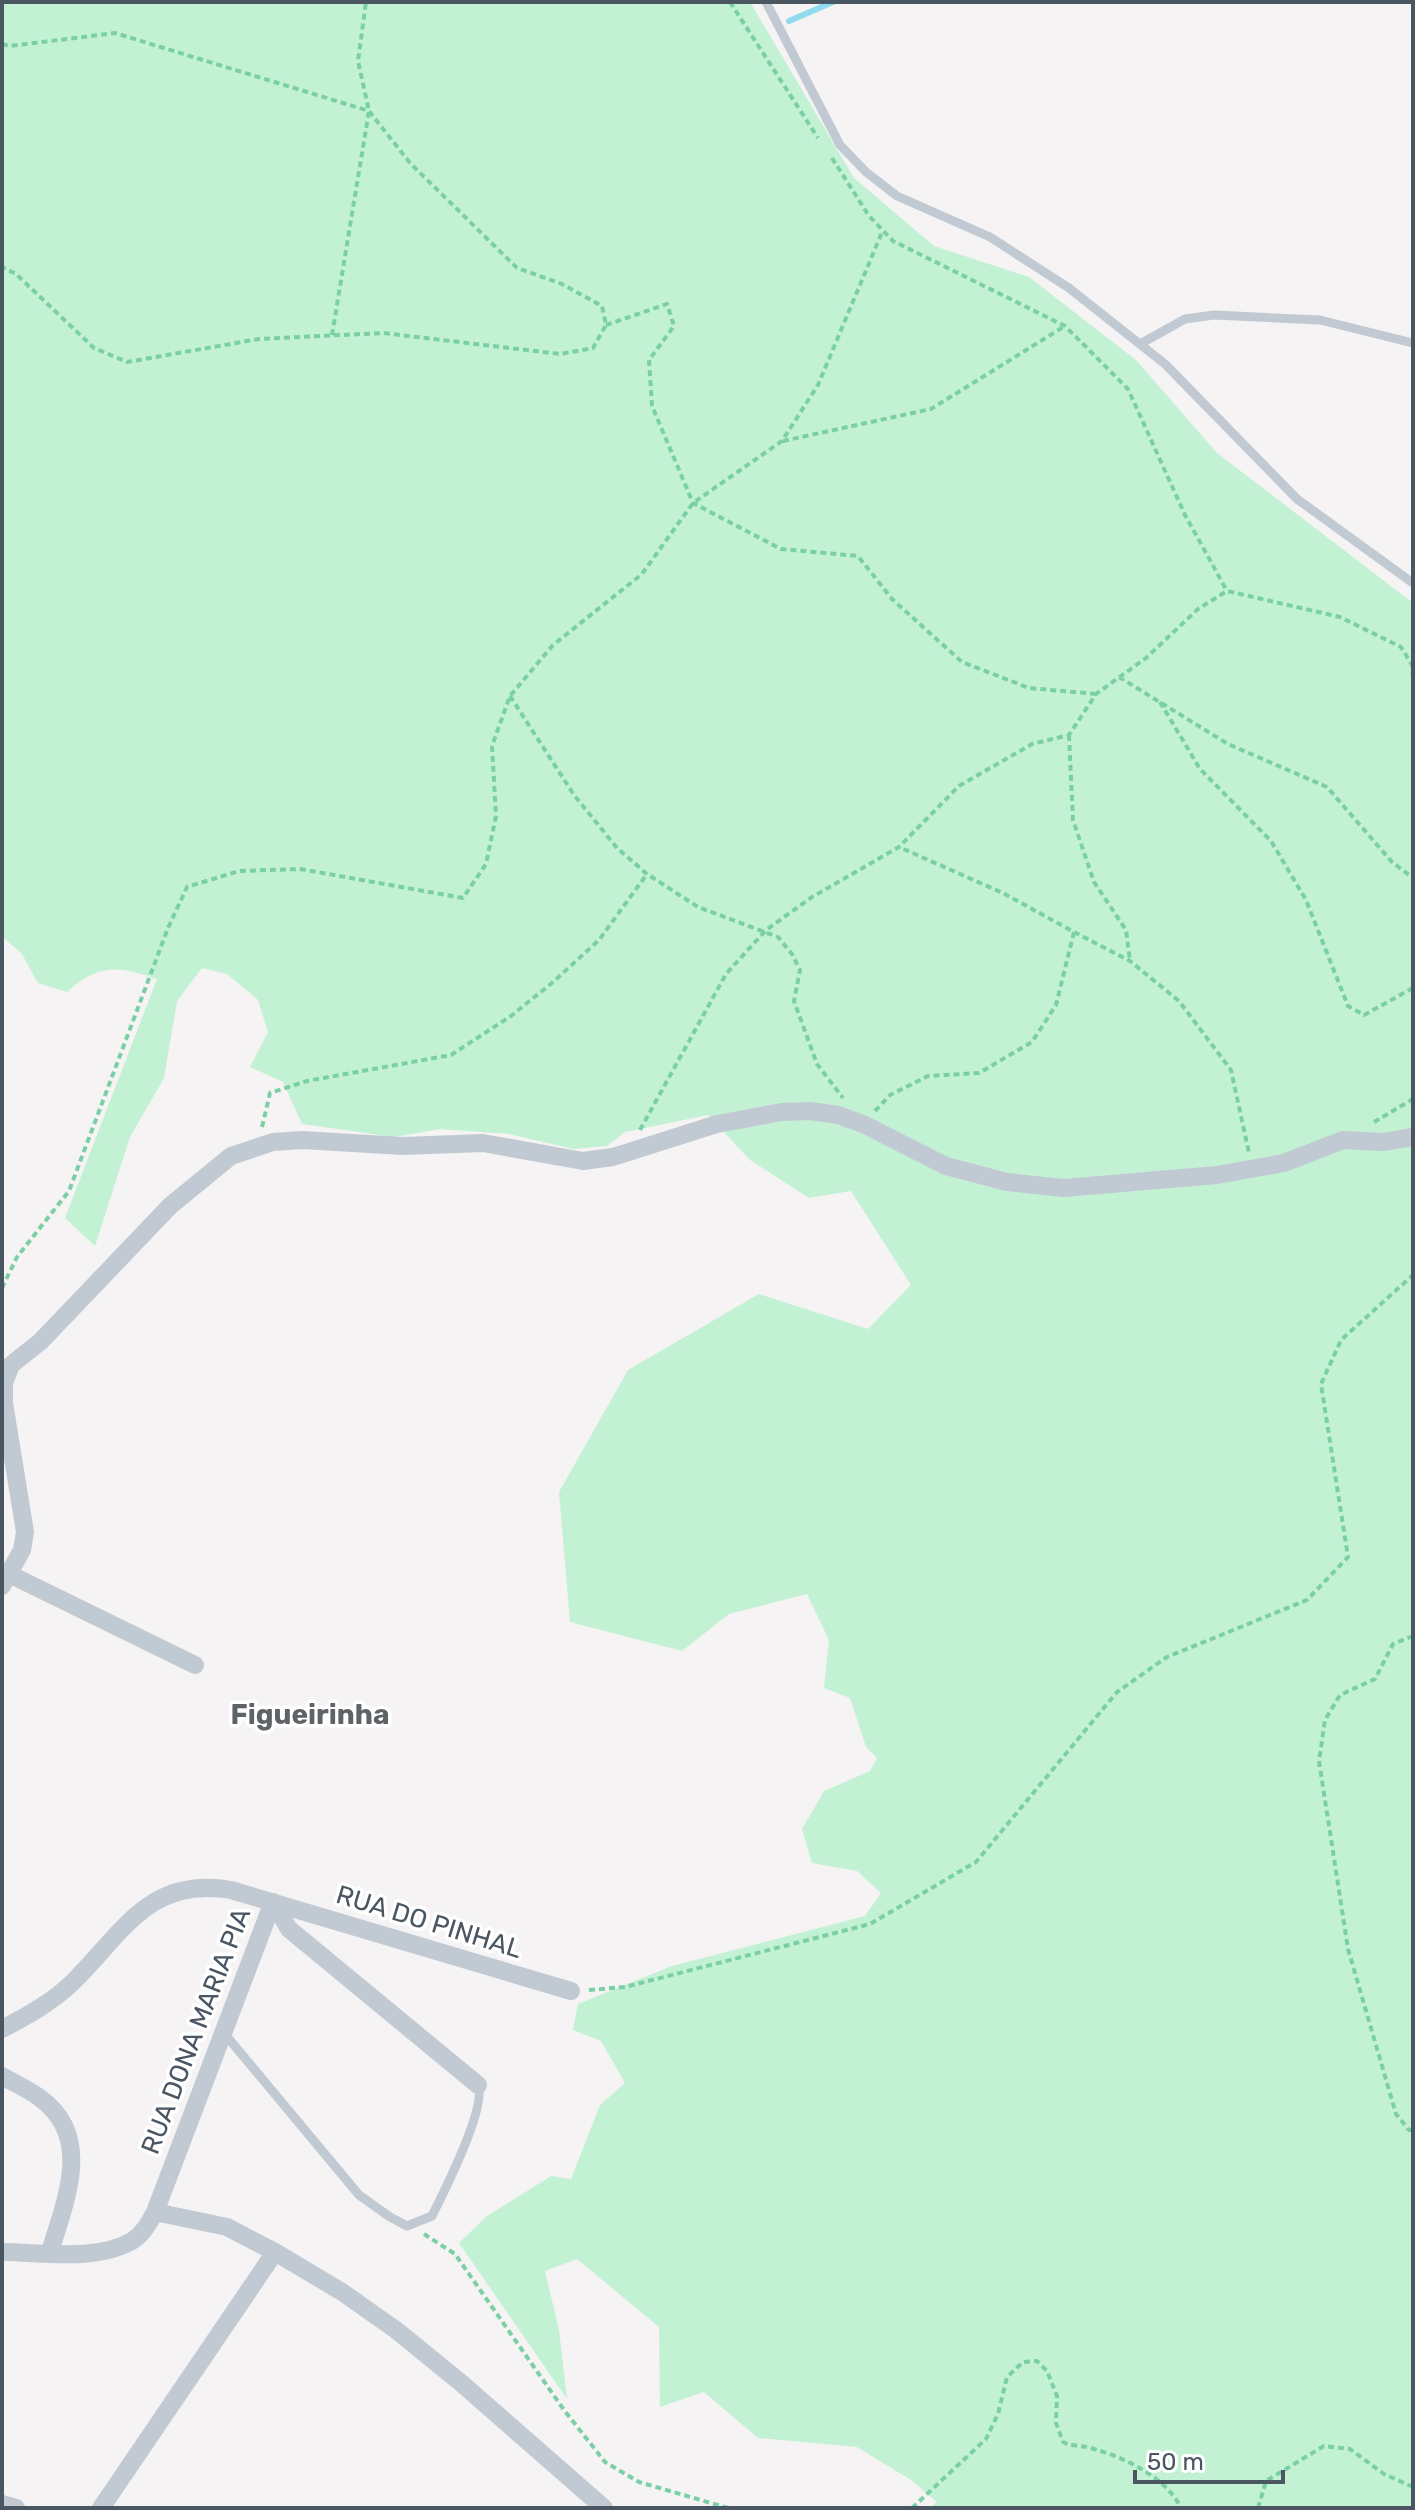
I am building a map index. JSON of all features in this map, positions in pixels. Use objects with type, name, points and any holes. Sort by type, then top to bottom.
[{"type":"street","points":[[195,1665],[5,1580],[22,1550],[25,1532],[4,1403],[4,1383],[11,1365],[41,1341],[194,1184],[231,1156],[259,1145],[287,1140],[391,1146],[483,1143],[583,1161],[627,1153],[687,1132],[750,1117],[810,1111],[855,1122],[946,1166],[1007,1182],[1077,1188],[1217,1175],[1284,1163],[1343,1140],[1383,1142],[1413,1137]]},
{"type":"street","name":"RUA DONA MARIA PIA","points":[[2,2029],[60,1993],[134,1916],[150,1903],[171,1893],[193,1887],[212,1887],[273,1902],[155,2212]]},
{"type":"street","points":[[273,1902],[289,1929],[478,2085]]},
{"type":"street","name":"RUA DO PINHAL","points":[[273,1902],[571,1991]]},
{"type":"street","points":[[2,2076],[41,2098],[57,2117],[69,2140],[72,2164],[69,2188],[50,2252]]},
{"type":"street","points":[[2,2252],[95,2253],[121,2246],[141,2234],[155,2212],[227,2227],[342,2292],[396,2330],[604,2508]]},
{"type":"street","points":[[101,2508],[275,2252]]},
{"type":"street","points":[[2,2504],[16,2508]]},
{"type":"lane","points":[[766,2],[840,145],[866,172],[897,196],[990,237],[1069,288],[1165,364],[1297,499],[1413,583]]},
{"type":"lane","points":[[1140,344],[1185,319],[1214,315],[1320,320],[1413,343]]},
{"type":"lane","points":[[223,2031],[359,2195],[407,2226],[432,2216],[453,2174],[477,2109],[481,2094],[478,2085]]},
{"type":"path","points":[[332,335],[369,111],[358,61],[366,2]]},
{"type":"path","points":[[730,2],[869,216],[893,241],[1065,326],[1128,389],[1185,515],[1227,591]]},
{"type":"path","points":[[2,44],[10,46],[115,33],[369,111],[410,163],[517,268],[562,284],[602,306],[606,325],[593,348],[560,354],[383,333],[259,339],[127,362],[94,348],[16,274],[2,267]]},
{"type":"path","points":[[2,1288],[17,1257],[69,1191],[168,928],[187,887],[239,871],[300,869],[463,898],[486,864],[496,816],[492,746],[510,696],[553,645],[642,574],[693,503],[782,441],[818,385],[883,230]]},
{"type":"path","points":[[606,325],[667,304],[674,326],[649,360],[652,406],[693,503],[781,549],[858,556],[892,599],[962,662],[1029,688],[1096,694]]},
{"type":"path","points":[[782,441],[931,409],[1065,326]]},
{"type":"path","points":[[1130,961],[1126,930],[1094,882],[1073,820],[1069,735],[1096,694],[1146,658],[1198,609],[1227,591],[1340,617],[1401,647],[1412,665],[1413,677]]},
{"type":"path","points":[[1119,677],[1228,744],[1327,787],[1392,862],[1413,878]]},
{"type":"path","points":[[510,696],[574,795],[617,848],[647,874],[698,907],[766,930],[778,937],[792,954],[800,970],[794,1001],[797,1012],[817,1064],[844,1099],[855,1122],[890,1095],[928,1076],[979,1073],[1032,1042],[1056,1005],[1074,932]]},
{"type":"path","points":[[1160,702],[1200,769],[1271,841],[1306,900],[1348,1006],[1364,1015],[1413,988]]},
{"type":"path","points":[[627,1153],[726,974],[766,930],[812,897],[899,847],[959,786],[1032,744],[1069,735]]},
{"type":"path","points":[[899,847],[1003,893],[1130,961],[1179,1001],[1231,1070],[1253,1169]]},
{"type":"path","points":[[259,1145],[270,1093],[307,1081],[451,1055],[511,1016],[599,940],[647,874]]},
{"type":"path","points":[[1343,1140],[1413,1099]]},
{"type":"path","points":[[571,1991],[625,1987],[870,1924],[976,1862],[1117,1692],[1167,1657],[1307,1600],[1348,1557],[1321,1384],[1341,1340],[1413,1275]]},
{"type":"path","points":[[1413,1636],[1393,1644],[1375,1679],[1340,1695],[1325,1720],[1319,1761],[1348,1949],[1396,2114],[1409,2130],[1413,2130]]},
{"type":"path","points":[[407,2226],[436,2240],[455,2254],[564,2410],[605,2462],[639,2482],[728,2508]]},
{"type":"path","points":[[912,2508],[986,2439],[998,2414],[1007,2377],[1023,2362],[1037,2361],[1047,2371],[1057,2396],[1056,2423],[1063,2442],[1071,2446],[1090,2447],[1137,2464],[1176,2498],[1181,2508]]},
{"type":"path","points":[[1258,2508],[1266,2481],[1324,2446],[1350,2449],[1384,2474],[1413,2487]]},
{"type":"green space","points":[[2,2],[750,2],[854,178],[934,246],[1029,277],[1136,360],[1217,453],[1413,603],[1413,2508],[929,2508],[937,2502],[911,2480],[857,2447],[758,2438],[704,2392],[660,2407],[659,2327],[577,2259],[545,2271],[559,2330],[567,2399],[459,2243],[487,2216],[551,2176],[571,2179],[600,2105],[625,2083],[601,2041],[573,2030],[578,2004],[672,1966],[865,1916],[881,1893],[857,1871],[812,1863],[802,1829],[824,1791],[870,1771],[877,1758],[866,1747],[850,1698],[824,1688],[829,1640],[807,1594],[729,1614],[682,1651],[570,1622],[559,1492],[628,1370],[759,1294],[868,1329],[911,1285],[851,1191],[809,1198],[750,1160],[708,1115],[625,1132],[607,1146],[573,1149],[509,1134],[440,1129],[394,1137],[302,1124],[283,1082],[250,1067],[268,1032],[258,1000],[227,974],[202,968],[177,1001],[164,1078],[130,1137],[95,1246],[65,1218],[157,979],[131,971],[109,970],[89,976],[67,992],[38,983],[22,954],[2,936]]},
{"type":"waterway","points":[[789,21],[833,2]]},
{"type":"district","name":"Figueirinha","points":[[310,1714]]}]
